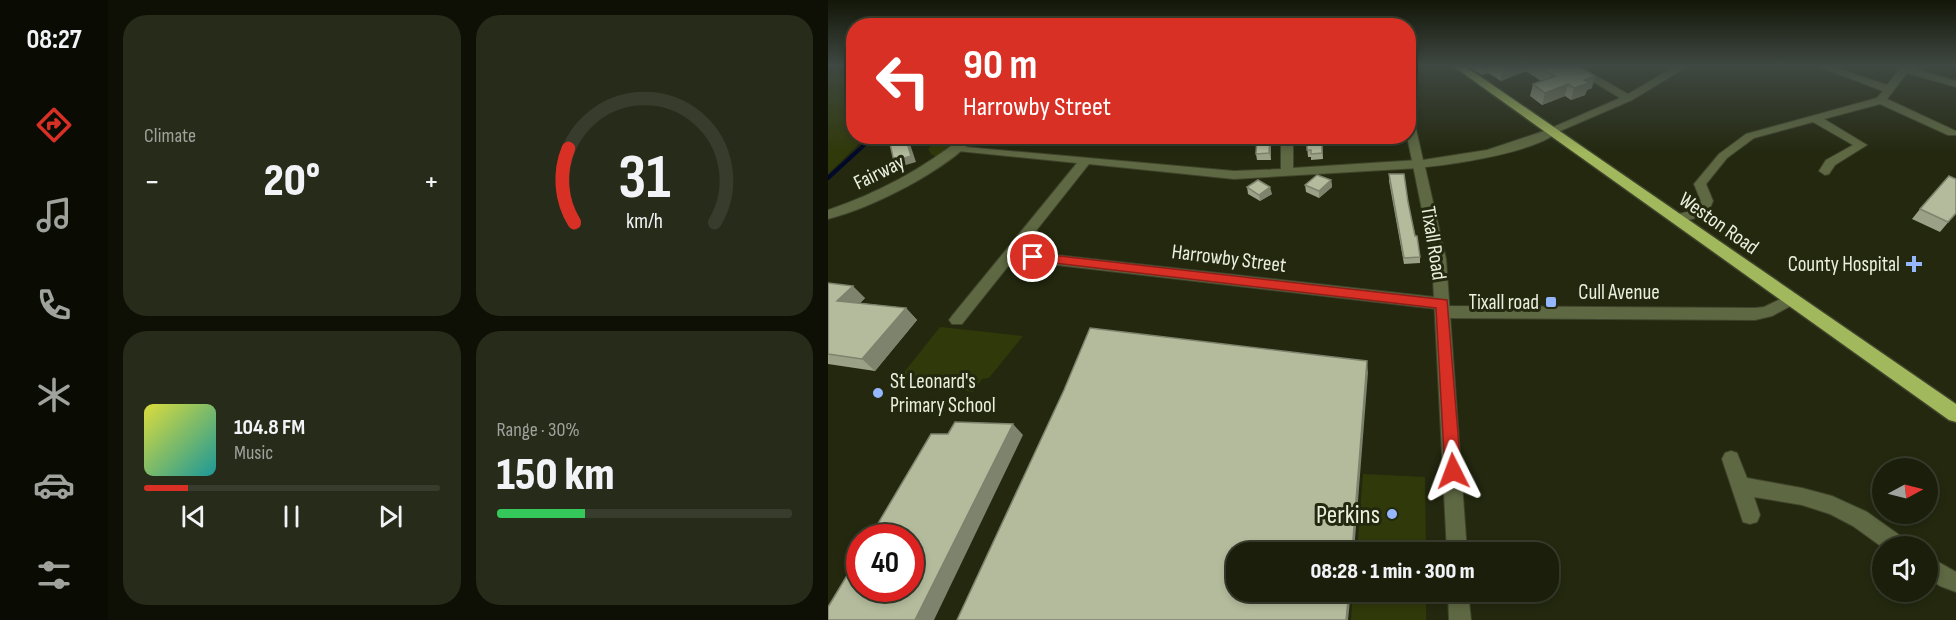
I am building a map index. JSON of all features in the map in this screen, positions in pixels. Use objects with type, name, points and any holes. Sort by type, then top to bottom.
[{"type":"highway","name":"Weston Road","points":[[1500,95],[1956,414]]},
{"type":"street","points":[[1623,95],[1628,98]]},
{"type":"street","points":[[958,148],[1234,175],[1419,164],[1494,154],[1553,131],[1633,95]]},
{"type":"street","points":[[1677,219],[1702,212],[1707,201],[1700,184],[1723,156],[1750,136],[1881,100],[1886,95]]},
{"type":"street","points":[[1881,100],[1952,133]]},
{"type":"street","points":[[1814,118],[1861,145],[1830,163],[1825,171]]},
{"type":"street","name":"Fairway","points":[[828,215],[876,197],[916,176],[963,144]]},
{"type":"street","points":[[1287,144],[1287,172]]},
{"type":"street","name":"Tixall Road","points":[[1414,144],[1439,259],[1456,542]]},
{"type":"street","points":[[957,320],[1086,160]]},
{"type":"street","name":"Harrowby Street","points":[[1010,255],[1443,308]]},
{"type":"street","name":"Cull Avenue","points":[[1443,308],[1755,314],[1767,312],[1791,299]]},
{"type":"street","points":[[1731,459],[1750,515]]},
{"type":"street","points":[[1741,486],[1781,492],[1833,505],[1860,519],[1884,536]]},
{"type":"street","points":[[1938,572],[1956,582]]},
{"type":"street","points":[[1459,602],[1460,620]]},
{"type":"green space","points":[[828,95],[846,95],[846,144],[859,144],[828,174]]},
{"type":"green space","points":[[933,144],[958,144],[939,158],[931,154],[928,149]]},
{"type":"green space","points":[[940,327],[1023,336],[989,378],[982,379],[973,392],[898,380]]},
{"type":"green space","name":"Perkins","points":[[1363,474],[1425,477],[1426,542],[1358,542]]},
{"type":"green space","name":"Perkins","points":[[1352,602],[1426,602],[1426,620],[1351,620]]},
{"type":"building","points":[[890,144],[907,144],[911,156],[894,161]]},
{"type":"building","points":[[1257,144],[1270,144],[1269,153],[1256,154]]},
{"type":"building","points":[[1307,144],[1322,144],[1322,153],[1311,154],[1311,150],[1307,150]]},
{"type":"building","points":[[1389,174],[1404,174],[1420,257],[1404,258]]},
{"type":"building","points":[[1317,175],[1331,180],[1319,191],[1305,185]]},
{"type":"building","points":[[1949,176],[1956,179],[1956,213],[1948,222],[1920,209]]},
{"type":"building","points":[[1258,180],[1270,187],[1259,195],[1247,187]]},
{"type":"building","points":[[828,283],[853,286],[837,301],[906,308],[862,359],[828,354]]},
{"type":"building","name":"Perkins","points":[[1090,328],[1367,361],[1353,542],[1226,542],[1226,602],[1348,602],[1346,620],[957,620],[1064,390]]},
{"type":"building","points":[[955,422],[1013,424],[924,602],[924,524],[878,524],[931,434],[948,434]]},
{"type":"building","points":[[846,577],[846,602],[924,602],[915,620],[828,620],[828,607]]},
{"type":"waterway","points":[[828,178],[865,144]]},
{"type":"place","name":"County Hospital","points":[[1914,264]]},
{"type":"place","name":"Tixall road","points":[[1551,302]]},
{"type":"place","name":"St Leonard's Primary School","points":[[878,393]]},
{"type":"place","name":"Perkins","points":[[1392,514]]},
{"type":"route","points":[[1033,257],[1443,304],[1453,471]]}]
